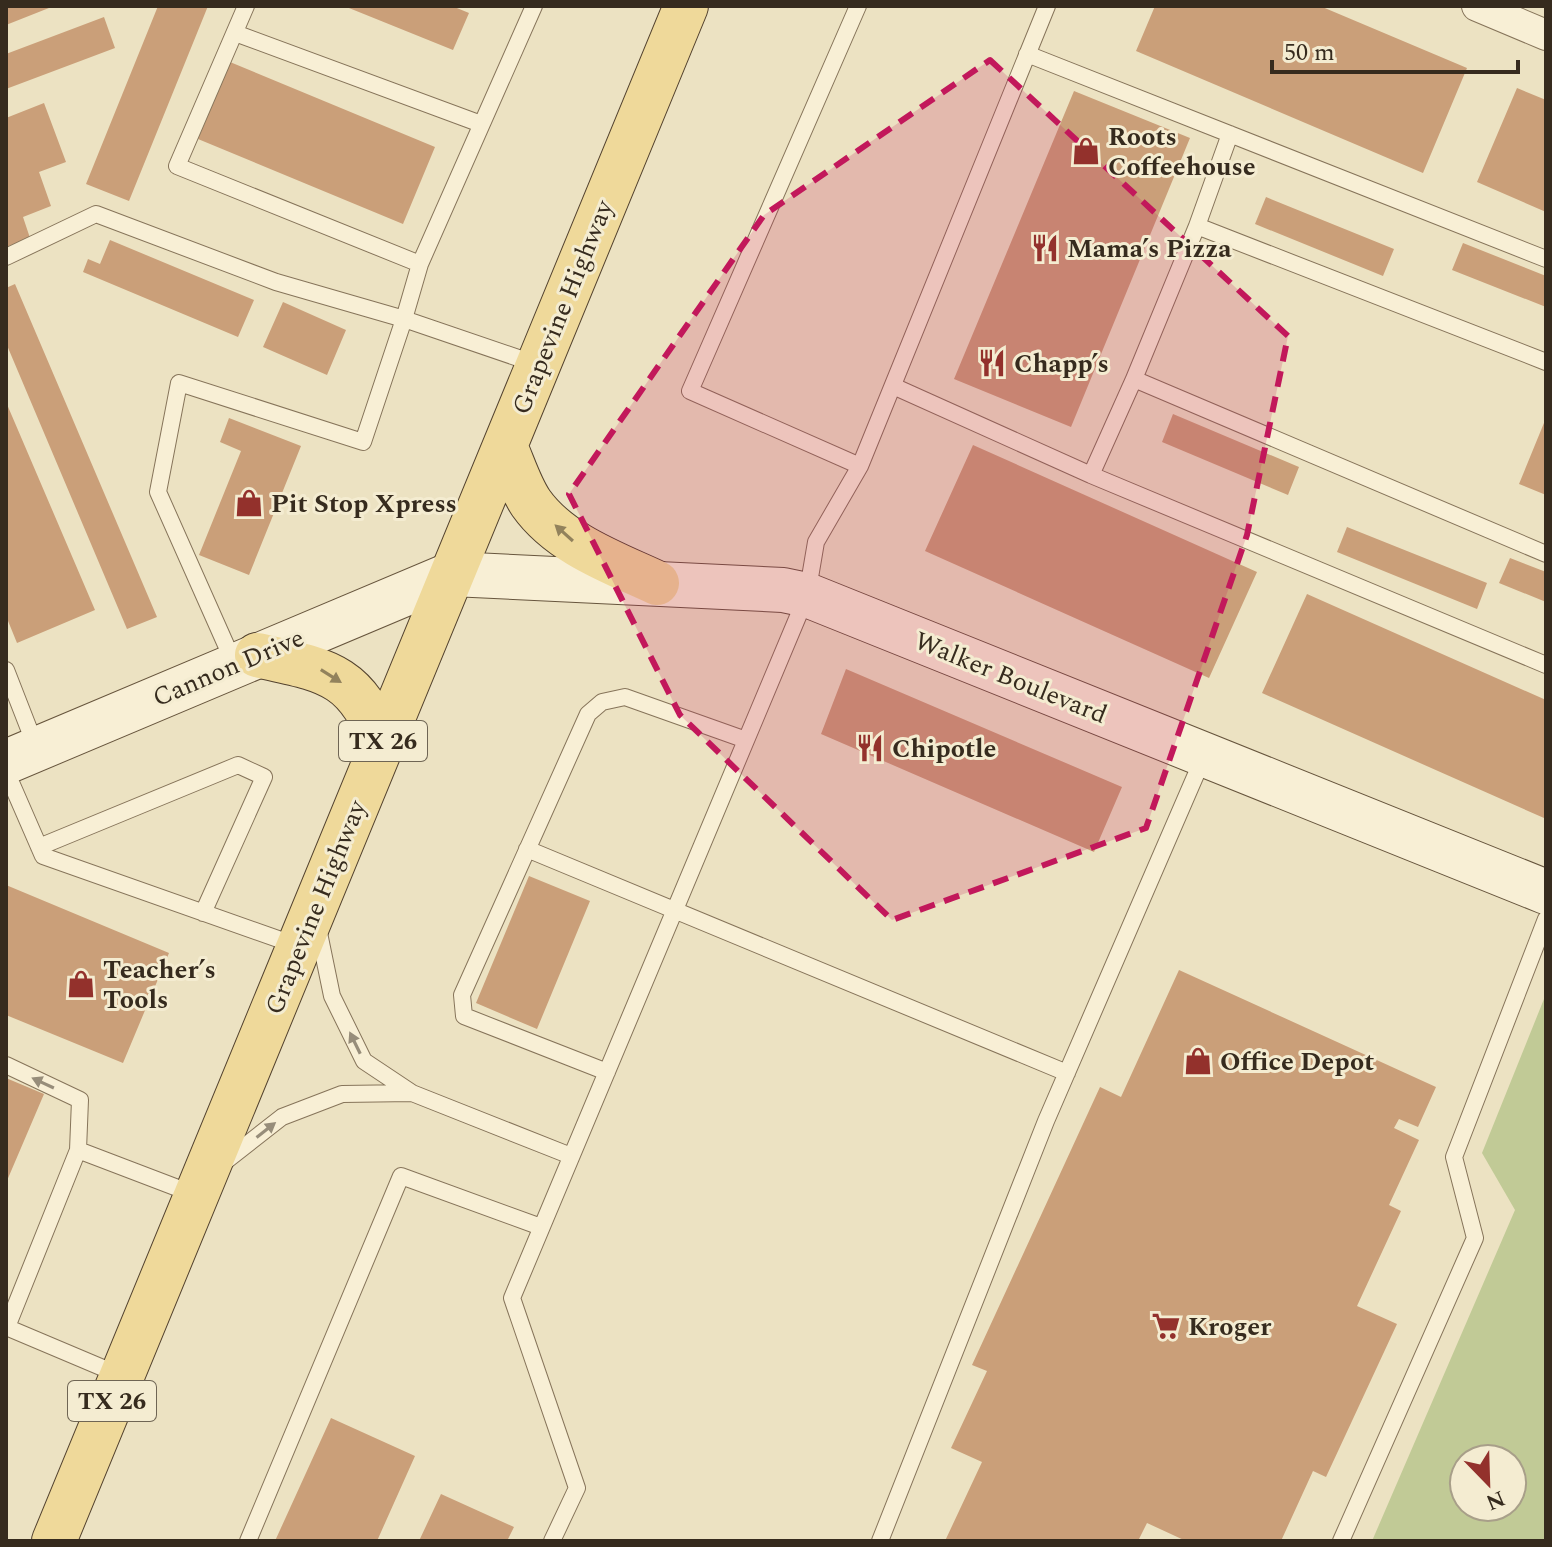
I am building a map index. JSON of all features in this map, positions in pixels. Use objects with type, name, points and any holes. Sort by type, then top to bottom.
[{"type":"main road","name":"Grapevine Highway","points":[[54,1541],[686,6]]},
{"type":"main road","points":[[505,446],[532,504],[577,545],[657,583]]},
{"type":"main road","points":[[246,660],[328,671],[362,699],[382,744]]},
{"type":"street","points":[[1477,6],[1546,35]]},
{"type":"street","name":"Cannon Drive","points":[[16,761],[452,574]]},
{"type":"street","name":"Walker Boulevard","points":[[452,574],[657,583],[807,595],[1546,892]]},
{"type":"lane","points":[[246,6],[177,166],[420,264]]},
{"type":"lane","points":[[246,660],[158,492],[179,383],[363,442],[420,264],[534,6]]},
{"type":"lane","points":[[858,6],[690,391],[860,466]]},
{"type":"lane","points":[[552,1541],[577,1488],[512,1298],[807,595],[816,542],[860,466],[1047,6]]},
{"type":"lane","points":[[235,33],[481,124]]},
{"type":"lane","points":[[1027,54],[1546,259]]},
{"type":"lane","points":[[1091,475],[1197,226],[1230,134]]},
{"type":"lane","points":[[6,257],[96,214],[276,282],[404,319],[538,364]]},
{"type":"lane","points":[[1197,226],[1546,362]]},
{"type":"lane","points":[[1134,379],[1546,554]]},
{"type":"lane","points":[[893,386],[1091,475],[1546,665]]},
{"type":"lane","points":[[6,670],[16,761],[43,856],[203,913],[306,928],[332,996],[364,1061],[412,1093],[571,1156]]},
{"type":"lane","points":[[607,1072],[464,1016],[462,995],[588,714],[602,702],[625,697],[746,740]]},
{"type":"lane","points":[[880,1541],[1067,1073],[1205,754]]},
{"type":"lane","points":[[39,847],[238,765],[264,777],[203,913]]},
{"type":"lane","points":[[527,849],[1067,1073]]},
{"type":"lane","points":[[1341,1541],[1475,1238],[1454,1157],[1546,919]]},
{"type":"lane","points":[[6,1065],[80,1100],[78,1150],[6,1327],[122,1376]]},
{"type":"lane","points":[[78,1150],[200,1186],[282,1117],[342,1094],[412,1093]]},
{"type":"lane","points":[[248,1541],[401,1176],[541,1227]]},
{"type":"highlighted area","points":[[990,60],[1288,336],[1247,535],[1146,828],[892,920],[680,715],[569,494],[764,215]]},
{"type":"green space","points":[[1546,994],[1546,1541],[1372,1541],[1515,1210],[1482,1153]]},
{"type":"building","points":[[6,6],[54,6],[6,25]]},
{"type":"building","points":[[158,6],[208,6],[129,201],[86,184]]},
{"type":"building","points":[[344,6],[452,6],[469,13],[453,50]]},
{"type":"building","points":[[1155,6],[1320,6],[1467,68],[1423,173],[1136,51]]},
{"type":"building","points":[[104,17],[115,48],[6,89],[6,54]]},
{"type":"building","points":[[230,62],[435,147],[403,224],[198,139]]},
{"type":"building","points":[[1517,88],[1546,100],[1546,212],[1477,182]]},
{"type":"building","points":[[1074,91],[1190,138],[1071,427],[954,379]]},
{"type":"building","points":[[44,103],[66,162],[39,172],[51,206],[23,217],[30,238],[6,247],[6,118]]},
{"type":"building","points":[[1266,197],[1394,249],[1383,276],[1255,224]]},
{"type":"building","points":[[110,240],[254,300],[238,337],[83,272],[88,259],[100,264]]},
{"type":"building","points":[[1463,243],[1546,276],[1546,307],[1452,270]]},
{"type":"building","points":[[15,284],[157,617],[127,629],[6,343],[6,288]]},
{"type":"building","points":[[283,302],[346,330],[327,375],[263,347]]},
{"type":"building","points":[[6,402],[95,610],[17,643],[6,616]]},
{"type":"building","points":[[1173,414],[1299,467],[1288,495],[1162,442]]},
{"type":"building","name":"Pit Stop Xpress","points":[[229,418],[301,446],[249,575],[199,555],[241,451],[220,442]]},
{"type":"building","points":[[1546,418],[1546,495],[1519,484]]},
{"type":"building","points":[[973,445],[1257,572],[1209,678],[925,551]]},
{"type":"building","points":[[1347,527],[1487,583],[1477,609],[1337,552]]},
{"type":"building","points":[[1510,558],[1546,572],[1546,602],[1499,583]]},
{"type":"building","points":[[1307,594],[1546,700],[1544,818],[1262,693]]},
{"type":"building","points":[[846,669],[1122,787],[1094,852],[821,734]]},
{"type":"building","points":[[529,876],[590,901],[537,1029],[476,1003]]},
{"type":"building","name":"Teacher’s Tools","points":[[6,885],[169,953],[123,1063],[6,1015]]},
{"type":"building","points":[[1179,970],[1436,1087],[1418,1127],[1399,1119],[1394,1128],[1419,1140],[1389,1205],[1401,1211],[1357,1306],[1397,1324],[1326,1477],[1313,1471],[1281,1541],[1186,1541],[1147,1523],[1138,1541],[945,1541],[982,1462],[951,1448],[987,1371],[972,1365],[1100,1087],[1121,1097]]},
{"type":"building","points":[[6,1078],[44,1094],[6,1183]]},
{"type":"building","points":[[331,1418],[415,1456],[377,1541],[275,1541]]},
{"type":"building","points":[[441,1494],[514,1527],[507,1541],[419,1541]]},
{"type":"place","name":"Roots Coffeehouse","points":[[1086,151]]},
{"type":"place","name":"Mama’s Pizza","points":[[1045,248]]},
{"type":"place","name":"Chapp’s","points":[[992,363]]},
{"type":"place","name":"Pit Stop Xpress","points":[[249,503]]},
{"type":"place","name":"Chipotle","points":[[870,748]]},
{"type":"place","name":"Teacher’s Tools","points":[[81,984]]},
{"type":"place","name":"Office Depot","points":[[1198,1061]]},
{"type":"place","name":"Kroger","points":[[1166,1326]]}]
